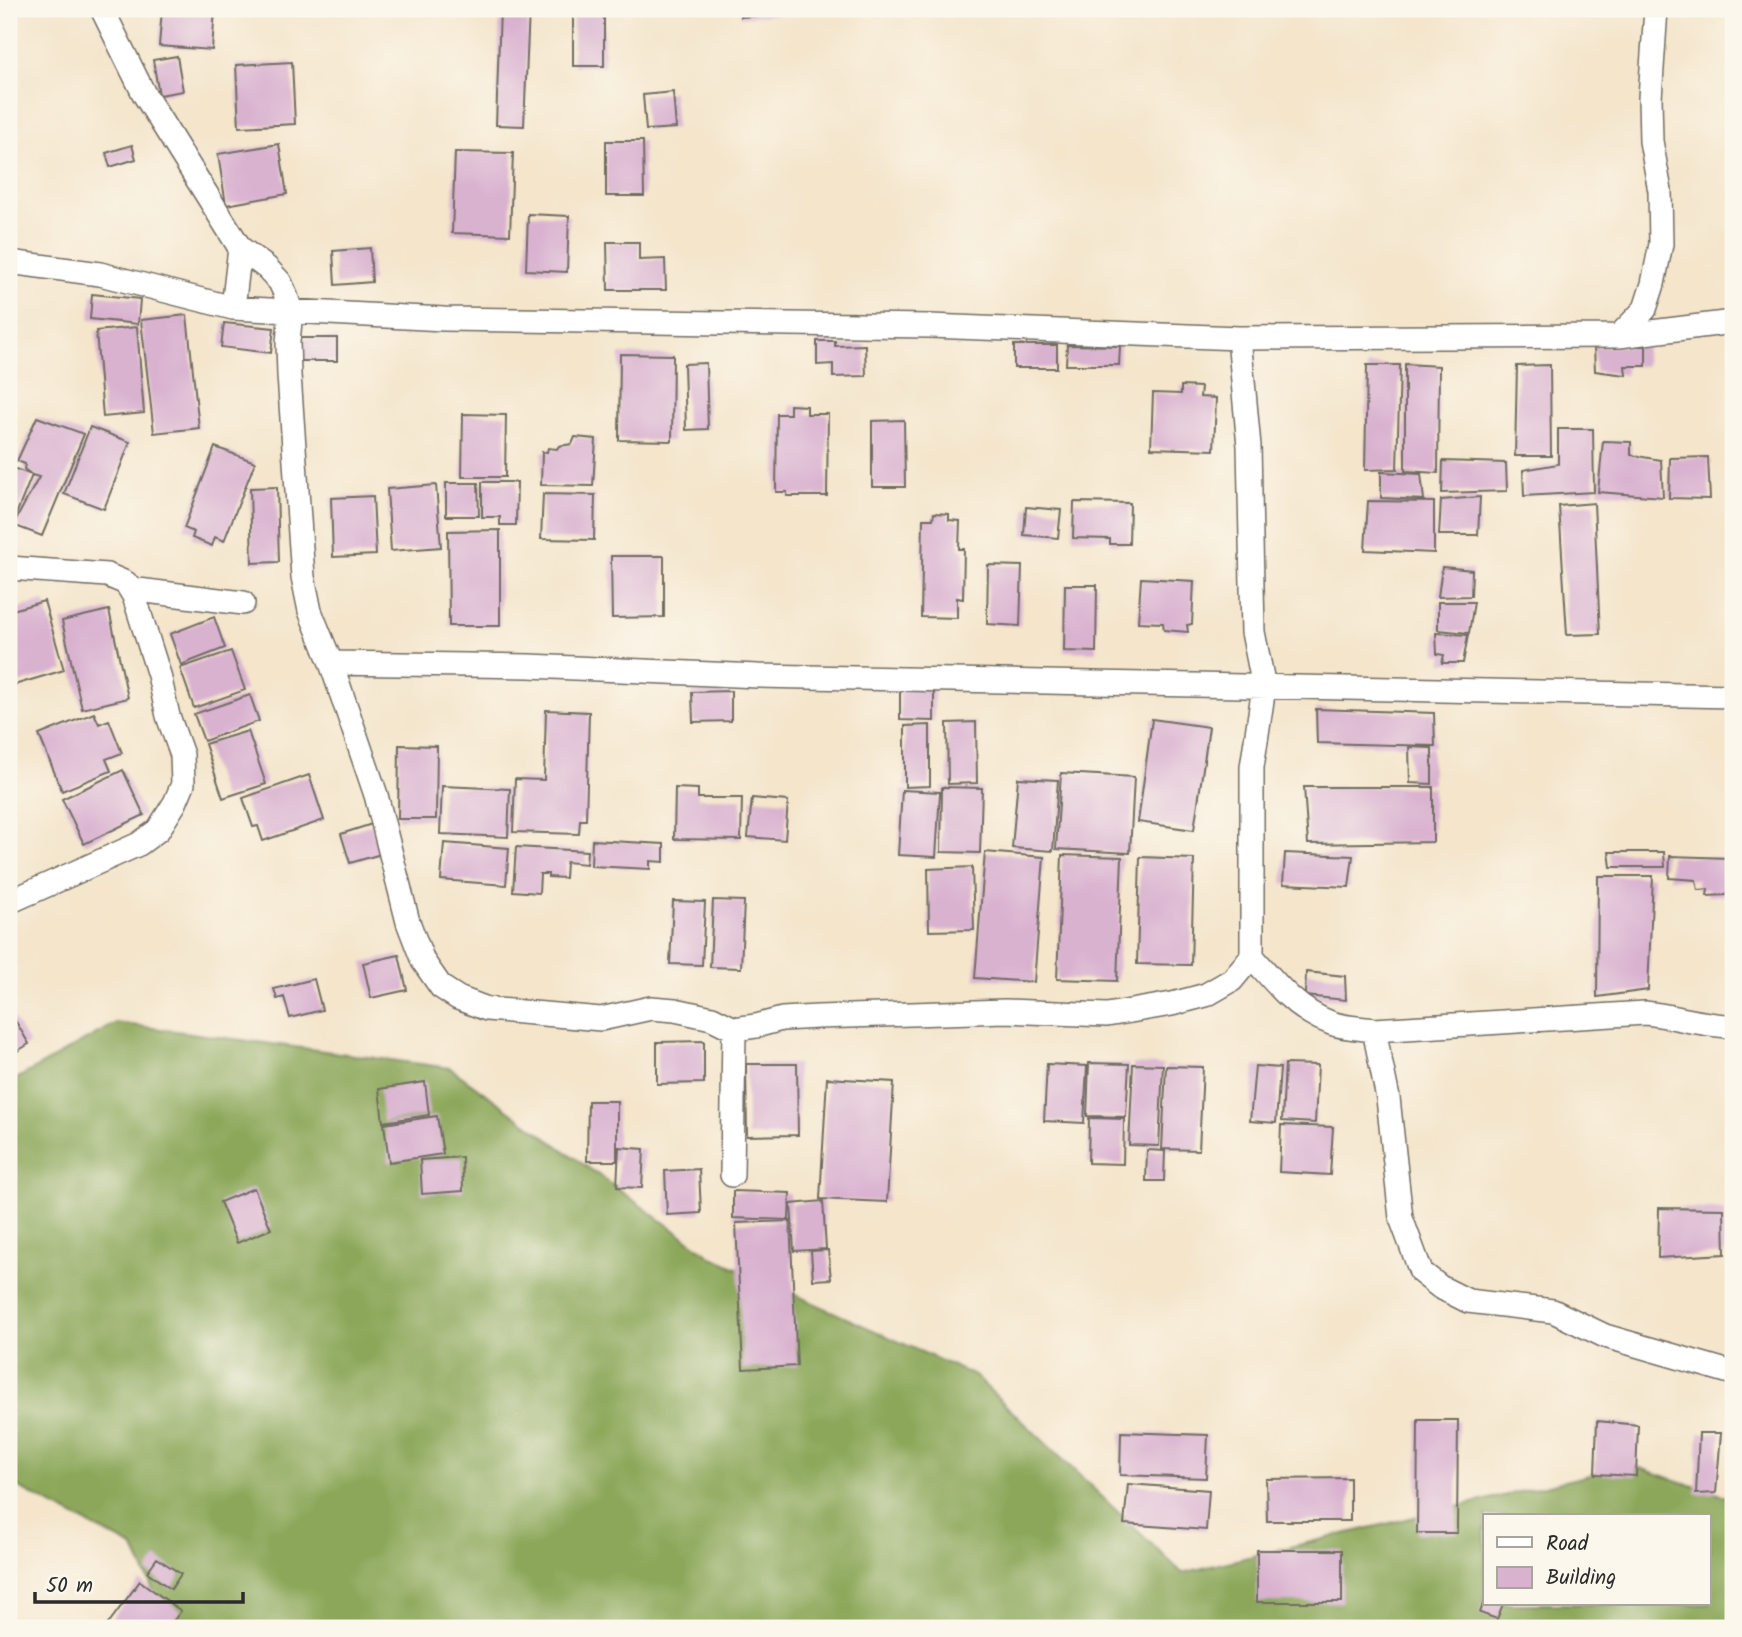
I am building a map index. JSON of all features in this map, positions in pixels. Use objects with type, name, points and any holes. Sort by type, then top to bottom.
[{"type":"street","points":[[102,9],[144,94],[240,248],[267,268],[280,282],[290,311],[289,375],[303,577],[310,611],[331,663],[376,795],[408,922],[423,961],[441,986],[458,998],[487,1009],[601,1019],[651,1008],[712,1018],[734,1029],[782,1019],[818,1017],[1005,1011],[1107,1015],[1206,995],[1232,980],[1252,956],[1252,767],[1264,687],[1253,632],[1250,446],[1239,338]]},
{"type":"street","points":[[1619,335],[1645,309],[1661,244],[1660,191],[1651,141],[1650,98],[1656,9]]},
{"type":"street","points":[[233,308],[240,248]]},
{"type":"street","points":[[9,261],[100,274],[233,308],[444,319],[930,326],[1239,338],[1619,335],[1733,322]]},
{"type":"street","points":[[9,568],[107,575],[126,583],[139,607],[168,716],[182,755],[183,784],[158,830],[139,844],[9,902]]},
{"type":"street","points":[[130,589],[243,603]]},
{"type":"street","points":[[331,663],[529,666],[770,676],[1733,696]]},
{"type":"street","points":[[1252,956],[1287,997],[1332,1024],[1374,1030],[1645,1013],[1676,1016],[1716,1026],[1733,1026]]},
{"type":"street","points":[[732,1175],[734,1029]]},
{"type":"street","points":[[1374,1030],[1388,1098],[1401,1218],[1421,1272],[1440,1287],[1468,1301],[1553,1311],[1605,1336],[1733,1373]]},
{"type":"green space","points":[[116,1023],[450,1068],[712,1257],[975,1376],[1182,1573],[1631,1465],[1733,1499],[1733,1628],[171,1628],[133,1547],[9,1483],[9,1083]]},
{"type":"building","points":[[162,9],[215,9],[212,50],[159,46]]},
{"type":"building","points":[[500,9],[529,9],[524,126],[496,125]]},
{"type":"building","points":[[573,9],[604,9],[604,66],[573,66]]},
{"type":"building","points":[[740,9],[782,9],[782,14],[741,17]]},
{"type":"building","points":[[177,56],[183,91],[159,95],[153,60]]},
{"type":"building","points":[[292,62],[295,124],[239,127],[236,65]]},
{"type":"building","points":[[673,92],[676,128],[646,130],[643,95]]},
{"type":"building","points":[[606,141],[643,141],[644,196],[606,196]]},
{"type":"building","points":[[279,144],[287,194],[226,205],[218,154]]},
{"type":"building","points":[[132,145],[136,159],[110,167],[106,153]]},
{"type":"building","points":[[455,152],[513,153],[510,235],[452,233]]},
{"type":"building","points":[[528,214],[569,216],[567,272],[526,270]]},
{"type":"building","points":[[607,242],[639,242],[639,260],[665,259],[666,290],[608,290]]},
{"type":"building","points":[[370,248],[372,282],[335,285],[333,251]]},
{"type":"building","points":[[92,294],[140,299],[138,324],[90,319]]},
{"type":"building","points":[[187,315],[199,428],[154,433],[141,320]]},
{"type":"building","points":[[224,323],[274,328],[271,353],[221,347]]},
{"type":"building","points":[[137,327],[144,413],[103,417],[96,331]]},
{"type":"building","points":[[299,338],[337,338],[337,361],[300,361]]},
{"type":"building","points":[[817,341],[835,341],[835,346],[865,345],[866,376],[833,377],[833,364],[817,365]]},
{"type":"building","points":[[1014,345],[1057,345],[1057,368],[1014,368]]},
{"type":"building","points":[[1067,345],[1120,346],[1119,365],[1066,365]]},
{"type":"building","points":[[1594,346],[1646,346],[1646,366],[1625,366],[1626,375],[1595,371]]},
{"type":"building","points":[[620,354],[673,355],[672,441],[619,440]]},
{"type":"building","points":[[706,363],[708,429],[686,430],[684,364]]},
{"type":"building","points":[[1405,364],[1439,366],[1438,473],[1405,471]]},
{"type":"building","points":[[1367,365],[1400,365],[1397,469],[1365,470]]},
{"type":"building","points":[[1550,365],[1551,456],[1515,456],[1517,366]]},
{"type":"building","points":[[1181,386],[1201,387],[1200,397],[1216,398],[1214,450],[1151,448],[1153,393],[1181,394]]},
{"type":"building","points":[[790,405],[807,406],[807,414],[828,414],[827,496],[787,496],[787,492],[776,492],[777,414],[790,414]]},
{"type":"building","points":[[463,414],[506,415],[505,477],[462,477]]},
{"type":"building","points":[[37,417],[84,434],[42,536],[13,525],[39,477],[32,475],[24,469],[25,464],[17,461]]},
{"type":"building","points":[[904,420],[905,487],[872,487],[872,421]]},
{"type":"building","points":[[90,427],[130,442],[104,509],[64,494]]},
{"type":"building","points":[[1558,429],[1593,429],[1594,492],[1524,496],[1523,470],[1558,464]]},
{"type":"building","points":[[575,437],[596,439],[593,486],[541,485],[542,452],[547,452],[548,448],[557,449],[559,446],[572,444]]},
{"type":"building","points":[[1603,441],[1631,442],[1631,455],[1661,460],[1663,497],[1598,492]]},
{"type":"building","points":[[215,447],[255,462],[224,541],[215,537],[212,546],[192,538],[194,532],[184,528]]},
{"type":"building","points":[[1708,457],[1710,499],[1669,498],[1670,458]]},
{"type":"building","points":[[1443,461],[1506,463],[1507,491],[1442,493]]},
{"type":"building","points":[[10,467],[32,475],[9,532],[9,470]]},
{"type":"building","points":[[1381,472],[1421,474],[1424,500],[1381,498]]},
{"type":"building","points":[[482,482],[517,482],[516,525],[500,525],[500,517],[482,517]]},
{"type":"building","points":[[446,483],[478,483],[479,516],[446,516]]},
{"type":"building","points":[[436,485],[441,547],[391,551],[387,489]]},
{"type":"building","points":[[277,487],[279,562],[252,563],[250,488]]},
{"type":"building","points":[[543,494],[595,495],[594,540],[541,539]]},
{"type":"building","points":[[373,496],[376,555],[333,557],[331,498]]},
{"type":"building","points":[[1480,497],[1478,535],[1439,535],[1441,500]]},
{"type":"building","points":[[1368,501],[1434,502],[1434,553],[1365,550]]},
{"type":"building","points":[[1074,502],[1130,503],[1129,544],[1110,544],[1110,539],[1073,538]]},
{"type":"building","points":[[1594,503],[1600,634],[1567,635],[1559,506]]},
{"type":"building","points":[[1026,507],[1061,510],[1058,538],[1024,535]]},
{"type":"building","points":[[934,513],[949,514],[949,520],[960,521],[959,549],[964,549],[963,599],[957,598],[957,618],[921,617],[923,519],[933,519]]},
{"type":"building","points":[[500,530],[500,626],[449,626],[448,531]]},
{"type":"building","points":[[611,556],[664,556],[664,617],[612,618]]},
{"type":"building","points":[[988,565],[1022,566],[1020,626],[987,624]]},
{"type":"building","points":[[1442,567],[1472,570],[1471,596],[1438,597]]},
{"type":"building","points":[[1141,578],[1194,581],[1192,624],[1187,625],[1188,632],[1164,630],[1163,623],[1138,622]]},
{"type":"building","points":[[1065,585],[1097,585],[1096,652],[1064,651]]},
{"type":"building","points":[[44,601],[64,670],[11,686],[9,611]]},
{"type":"building","points":[[1438,602],[1474,602],[1469,633],[1438,630]]},
{"type":"building","points":[[109,610],[128,698],[82,709],[62,621]]},
{"type":"building","points":[[214,617],[225,648],[181,665],[170,634]]},
{"type":"building","points":[[1436,633],[1468,635],[1463,663],[1442,663],[1444,655],[1437,654]]},
{"type":"building","points":[[231,651],[245,690],[194,708],[180,668]]},
{"type":"building","points":[[900,687],[934,687],[934,721],[900,720]]},
{"type":"building","points":[[731,691],[731,721],[693,722],[692,692]]},
{"type":"building","points":[[250,695],[259,721],[204,741],[194,714]]},
{"type":"building","points":[[1316,709],[1434,713],[1435,746],[1317,743]]},
{"type":"building","points":[[546,710],[589,712],[586,820],[580,820],[579,834],[513,832],[515,779],[544,780]]},
{"type":"building","points":[[94,713],[99,724],[109,720],[122,753],[106,759],[111,771],[62,791],[39,735]]},
{"type":"building","points":[[1152,719],[1209,727],[1194,830],[1138,822]]},
{"type":"building","points":[[976,722],[977,783],[948,784],[947,723]]},
{"type":"building","points":[[930,725],[930,786],[905,787],[905,726]]},
{"type":"building","points":[[248,731],[266,784],[223,798],[205,744]]},
{"type":"building","points":[[399,745],[437,746],[436,819],[398,819]]},
{"type":"building","points":[[1409,747],[1432,748],[1432,784],[1410,783]]},
{"type":"building","points":[[123,770],[144,815],[84,844],[62,799]]},
{"type":"building","points":[[1061,773],[1134,777],[1130,853],[1056,849]]},
{"type":"building","points":[[309,775],[324,820],[263,841],[258,826],[253,827],[243,798]]},
{"type":"building","points":[[1018,778],[1058,780],[1053,851],[1012,848]]},
{"type":"building","points":[[442,786],[510,789],[508,837],[440,834]]},
{"type":"building","points":[[942,787],[982,788],[980,853],[941,852]]},
{"type":"building","points":[[1304,787],[1433,787],[1433,842],[1308,844]]},
{"type":"building","points":[[675,788],[698,789],[698,798],[742,798],[741,840],[674,839]]},
{"type":"building","points":[[902,790],[940,792],[936,857],[898,855]]},
{"type":"building","points":[[752,798],[788,801],[785,840],[748,837]]},
{"type":"building","points":[[372,824],[381,854],[350,863],[341,834]]},
{"type":"building","points":[[592,840],[664,844],[664,862],[650,861],[650,869],[591,866]]},
{"type":"building","points":[[444,843],[509,848],[506,885],[441,880]]},
{"type":"building","points":[[516,847],[587,851],[586,864],[566,862],[565,878],[540,874],[539,893],[513,891]]},
{"type":"building","points":[[985,852],[1044,857],[1034,982],[975,978]]},
{"type":"building","points":[[1609,852],[1664,852],[1665,867],[1611,867]]},
{"type":"building","points":[[1285,853],[1353,856],[1349,887],[1283,884]]},
{"type":"building","points":[[1062,855],[1122,857],[1117,981],[1057,979]]},
{"type":"building","points":[[1670,856],[1730,858],[1727,895],[1707,896],[1708,889],[1698,890],[1696,880],[1669,878]]},
{"type":"building","points":[[1140,857],[1194,859],[1191,965],[1137,964]]},
{"type":"building","points":[[972,867],[974,930],[929,931],[928,869]]},
{"type":"building","points":[[1598,876],[1653,876],[1648,990],[1597,997]]},
{"type":"building","points":[[713,900],[744,901],[741,968],[710,967]]},
{"type":"building","points":[[673,901],[705,902],[702,965],[670,964]]},
{"type":"building","points":[[399,955],[407,990],[371,998],[363,963]]},
{"type":"building","points":[[1306,972],[1345,976],[1346,1000],[1305,996]]},
{"type":"building","points":[[314,979],[322,1010],[290,1018],[284,997],[277,999],[274,989]]},
{"type":"building","points":[[9,1010],[29,1044],[9,1056]]},
{"type":"building","points":[[704,1041],[704,1083],[657,1084],[657,1042]]},
{"type":"building","points":[[1089,1063],[1129,1064],[1126,1117],[1087,1116]]},
{"type":"building","points":[[746,1064],[797,1064],[798,1135],[747,1136]]},
{"type":"building","points":[[1047,1064],[1087,1066],[1084,1123],[1044,1121]]},
{"type":"building","points":[[1133,1064],[1163,1065],[1159,1146],[1129,1145]]},
{"type":"building","points":[[1285,1064],[1318,1065],[1315,1123],[1282,1121]]},
{"type":"building","points":[[1166,1066],[1203,1067],[1199,1150],[1162,1149]]},
{"type":"building","points":[[1255,1066],[1280,1068],[1276,1123],[1250,1121]]},
{"type":"building","points":[[827,1078],[894,1082],[887,1202],[820,1199]]},
{"type":"building","points":[[425,1082],[429,1115],[383,1122],[379,1089]]},
{"type":"building","points":[[588,1101],[617,1101],[617,1161],[587,1161]]},
{"type":"building","points":[[437,1116],[443,1154],[389,1162],[384,1124]]},
{"type":"building","points":[[1089,1118],[1124,1119],[1123,1164],[1088,1163]]},
{"type":"building","points":[[1281,1125],[1333,1127],[1330,1175],[1279,1172]]},
{"type":"building","points":[[619,1147],[644,1149],[642,1188],[617,1187]]},
{"type":"building","points":[[1147,1150],[1165,1151],[1164,1181],[1146,1181]]},
{"type":"building","points":[[462,1157],[463,1191],[422,1194],[420,1160]]},
{"type":"building","points":[[699,1169],[701,1213],[667,1215],[665,1171]]},
{"type":"building","points":[[254,1188],[271,1229],[237,1243],[220,1202]]},
{"type":"building","points":[[733,1191],[790,1193],[789,1220],[733,1218]]},
{"type":"building","points":[[823,1201],[826,1249],[794,1251],[791,1204]]},
{"type":"building","points":[[1659,1208],[1724,1209],[1725,1254],[1658,1258]]},
{"type":"building","points":[[790,1221],[797,1366],[743,1369],[736,1223]]},
{"type":"building","points":[[828,1250],[831,1279],[813,1280],[811,1251]]},
{"type":"building","points":[[1418,1420],[1458,1420],[1457,1533],[1417,1533]]},
{"type":"building","points":[[1597,1421],[1638,1425],[1636,1476],[1595,1474]]},
{"type":"building","points":[[1121,1432],[1208,1435],[1206,1478],[1120,1475]]},
{"type":"building","points":[[1699,1433],[1721,1433],[1716,1493],[1696,1494]]},
{"type":"building","points":[[1350,1478],[1350,1521],[1267,1521],[1266,1479]]},
{"type":"building","points":[[1128,1484],[1209,1490],[1206,1530],[1124,1524]]},
{"type":"building","points":[[1257,1550],[1342,1550],[1342,1602],[1257,1602]]},
{"type":"building","points":[[157,1558],[181,1574],[171,1589],[147,1572]]},
{"type":"building","points":[[140,1581],[181,1611],[168,1628],[105,1628]]},
{"type":"building","points":[[1483,1604],[1502,1606],[1497,1619],[1480,1613]]}]
